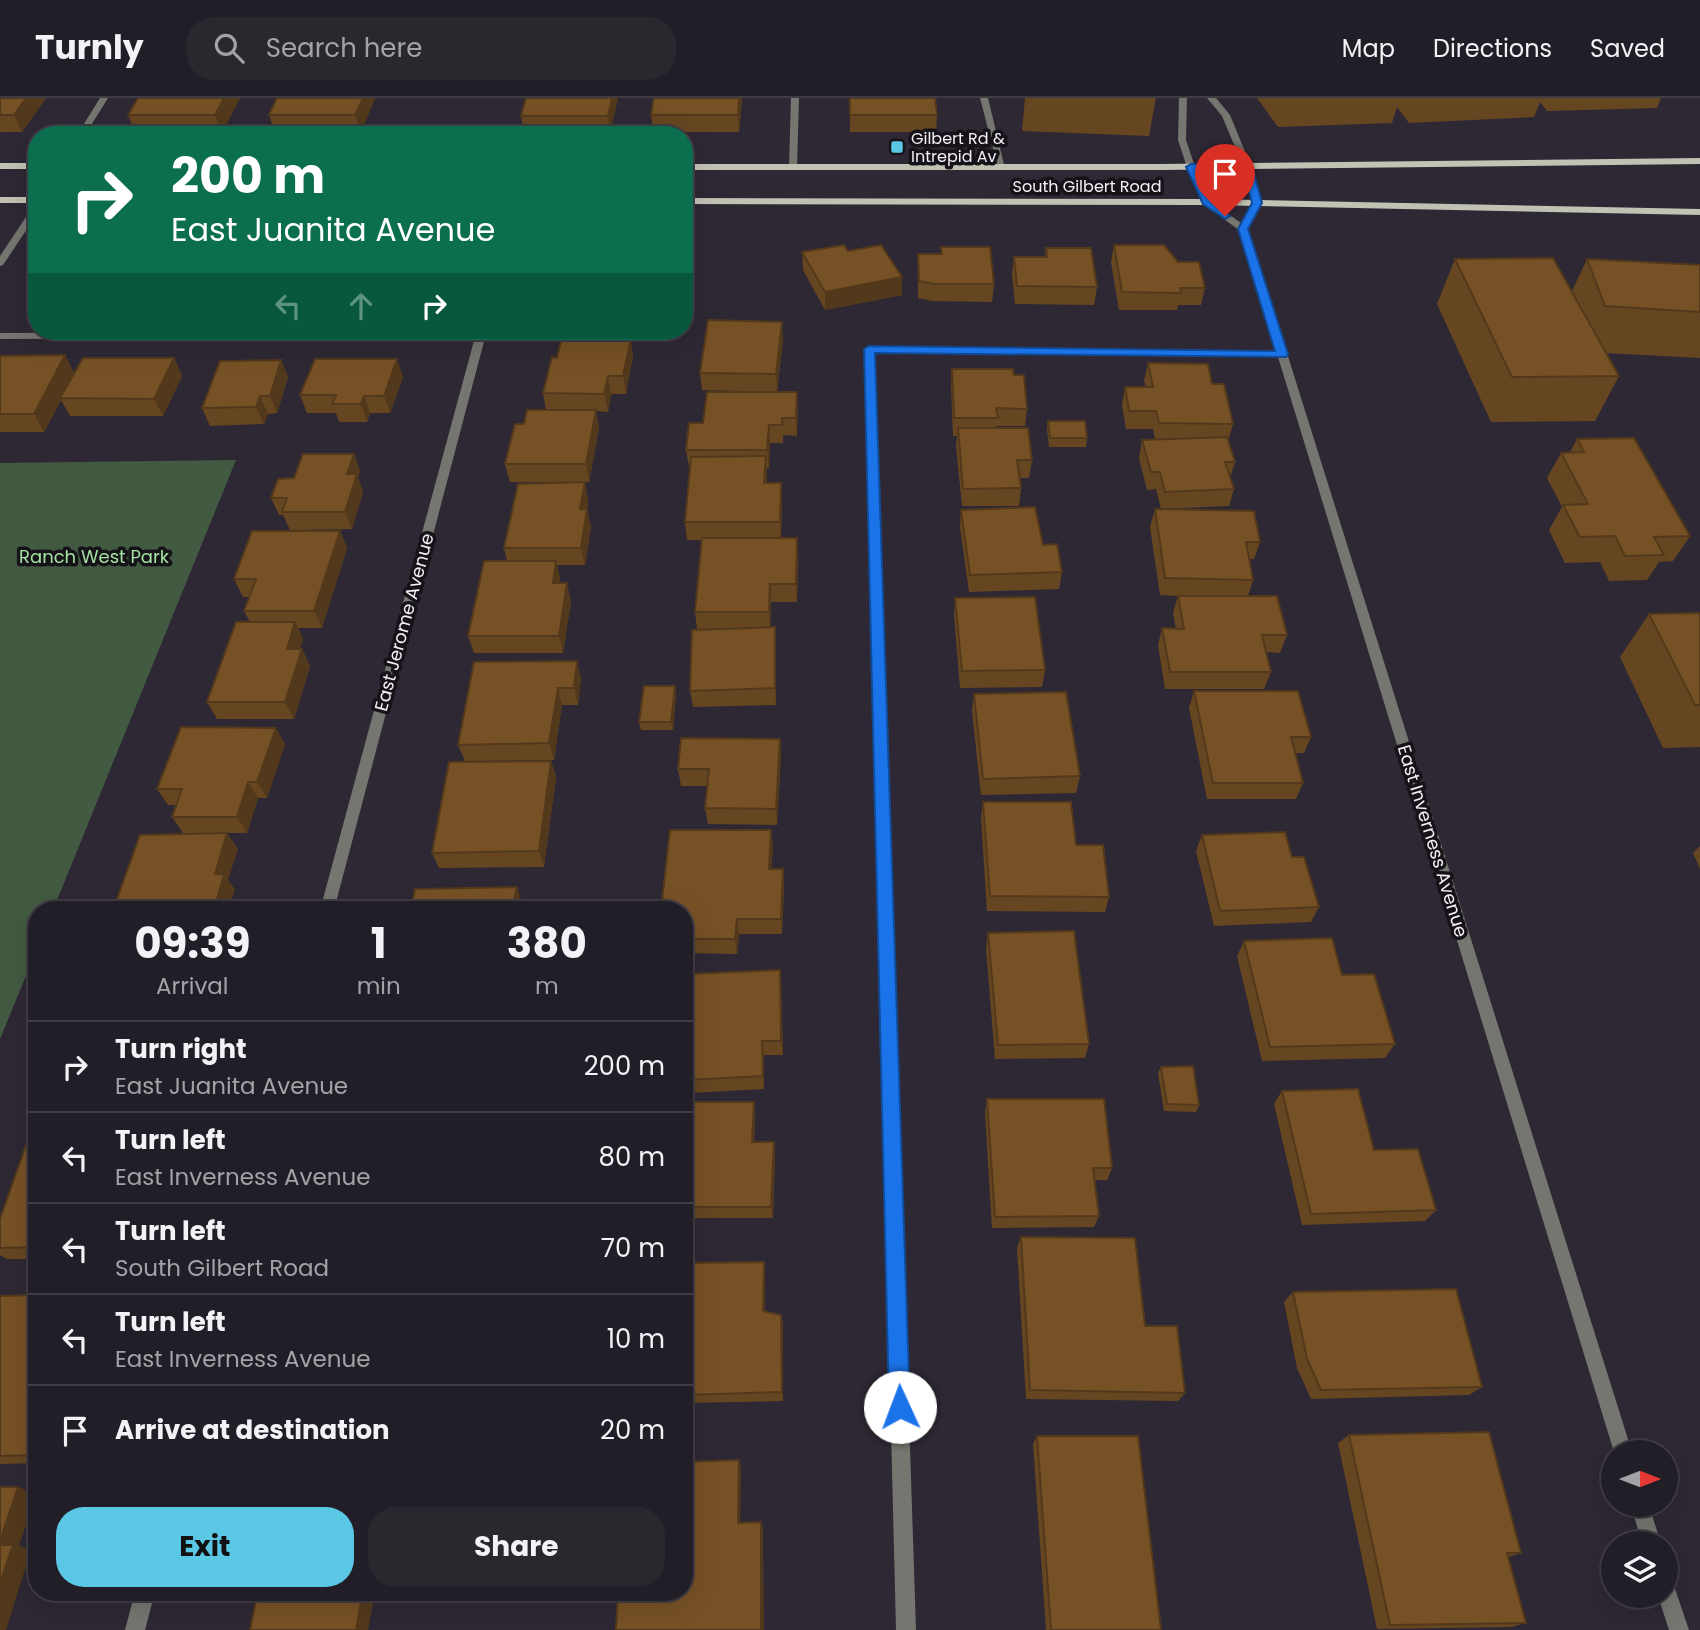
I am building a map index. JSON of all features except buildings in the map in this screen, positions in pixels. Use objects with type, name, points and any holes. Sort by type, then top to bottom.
[{"type":"main road","name":"South Gilbert Road","points":[[693,167],[1191,167],[1700,161]]},
{"type":"main road","points":[[0,166],[28,166]]},
{"type":"main road","points":[[0,200],[28,200]]},
{"type":"main road","name":"South Gilbert Road","points":[[693,201],[1206,202],[1700,212]]},
{"type":"street","points":[[87,126],[104,98]]},
{"type":"street","points":[[793,167],[795,98]]},
{"type":"street","points":[[985,98],[1002,167]]},
{"type":"street","points":[[1183,98],[1182,140],[1206,202],[1243,229],[1257,203],[1247,166],[1226,115],[1211,98]]},
{"type":"street","points":[[0,263],[28,221]]},
{"type":"street","name":"East Inverness Avenue","points":[[1243,229],[1619,1440]]},
{"type":"street","name":"East Jerome Avenue","points":[[0,336],[28,336]]},
{"type":"street","name":"East Jerome Avenue","points":[[329,901],[479,340]]},
{"type":"street","points":[[906,1630],[869,349],[1282,354]]},
{"type":"street","points":[[135,1630],[143,1601]]},
{"type":"street","points":[[1672,1608],[1679,1630]]},
{"type":"green space","name":"Ranch West Park","points":[[236,460],[57,901],[28,901],[28,971],[0,1039],[0,463]]},
{"type":"place","name":"Gilbert Rd & Intrepid Av","points":[[897,147]]},
{"type":"route","points":[[900,1407],[869,349],[1282,354],[1243,229],[1257,203],[1247,166],[1191,167],[1206,202],[1225,216]]}]
